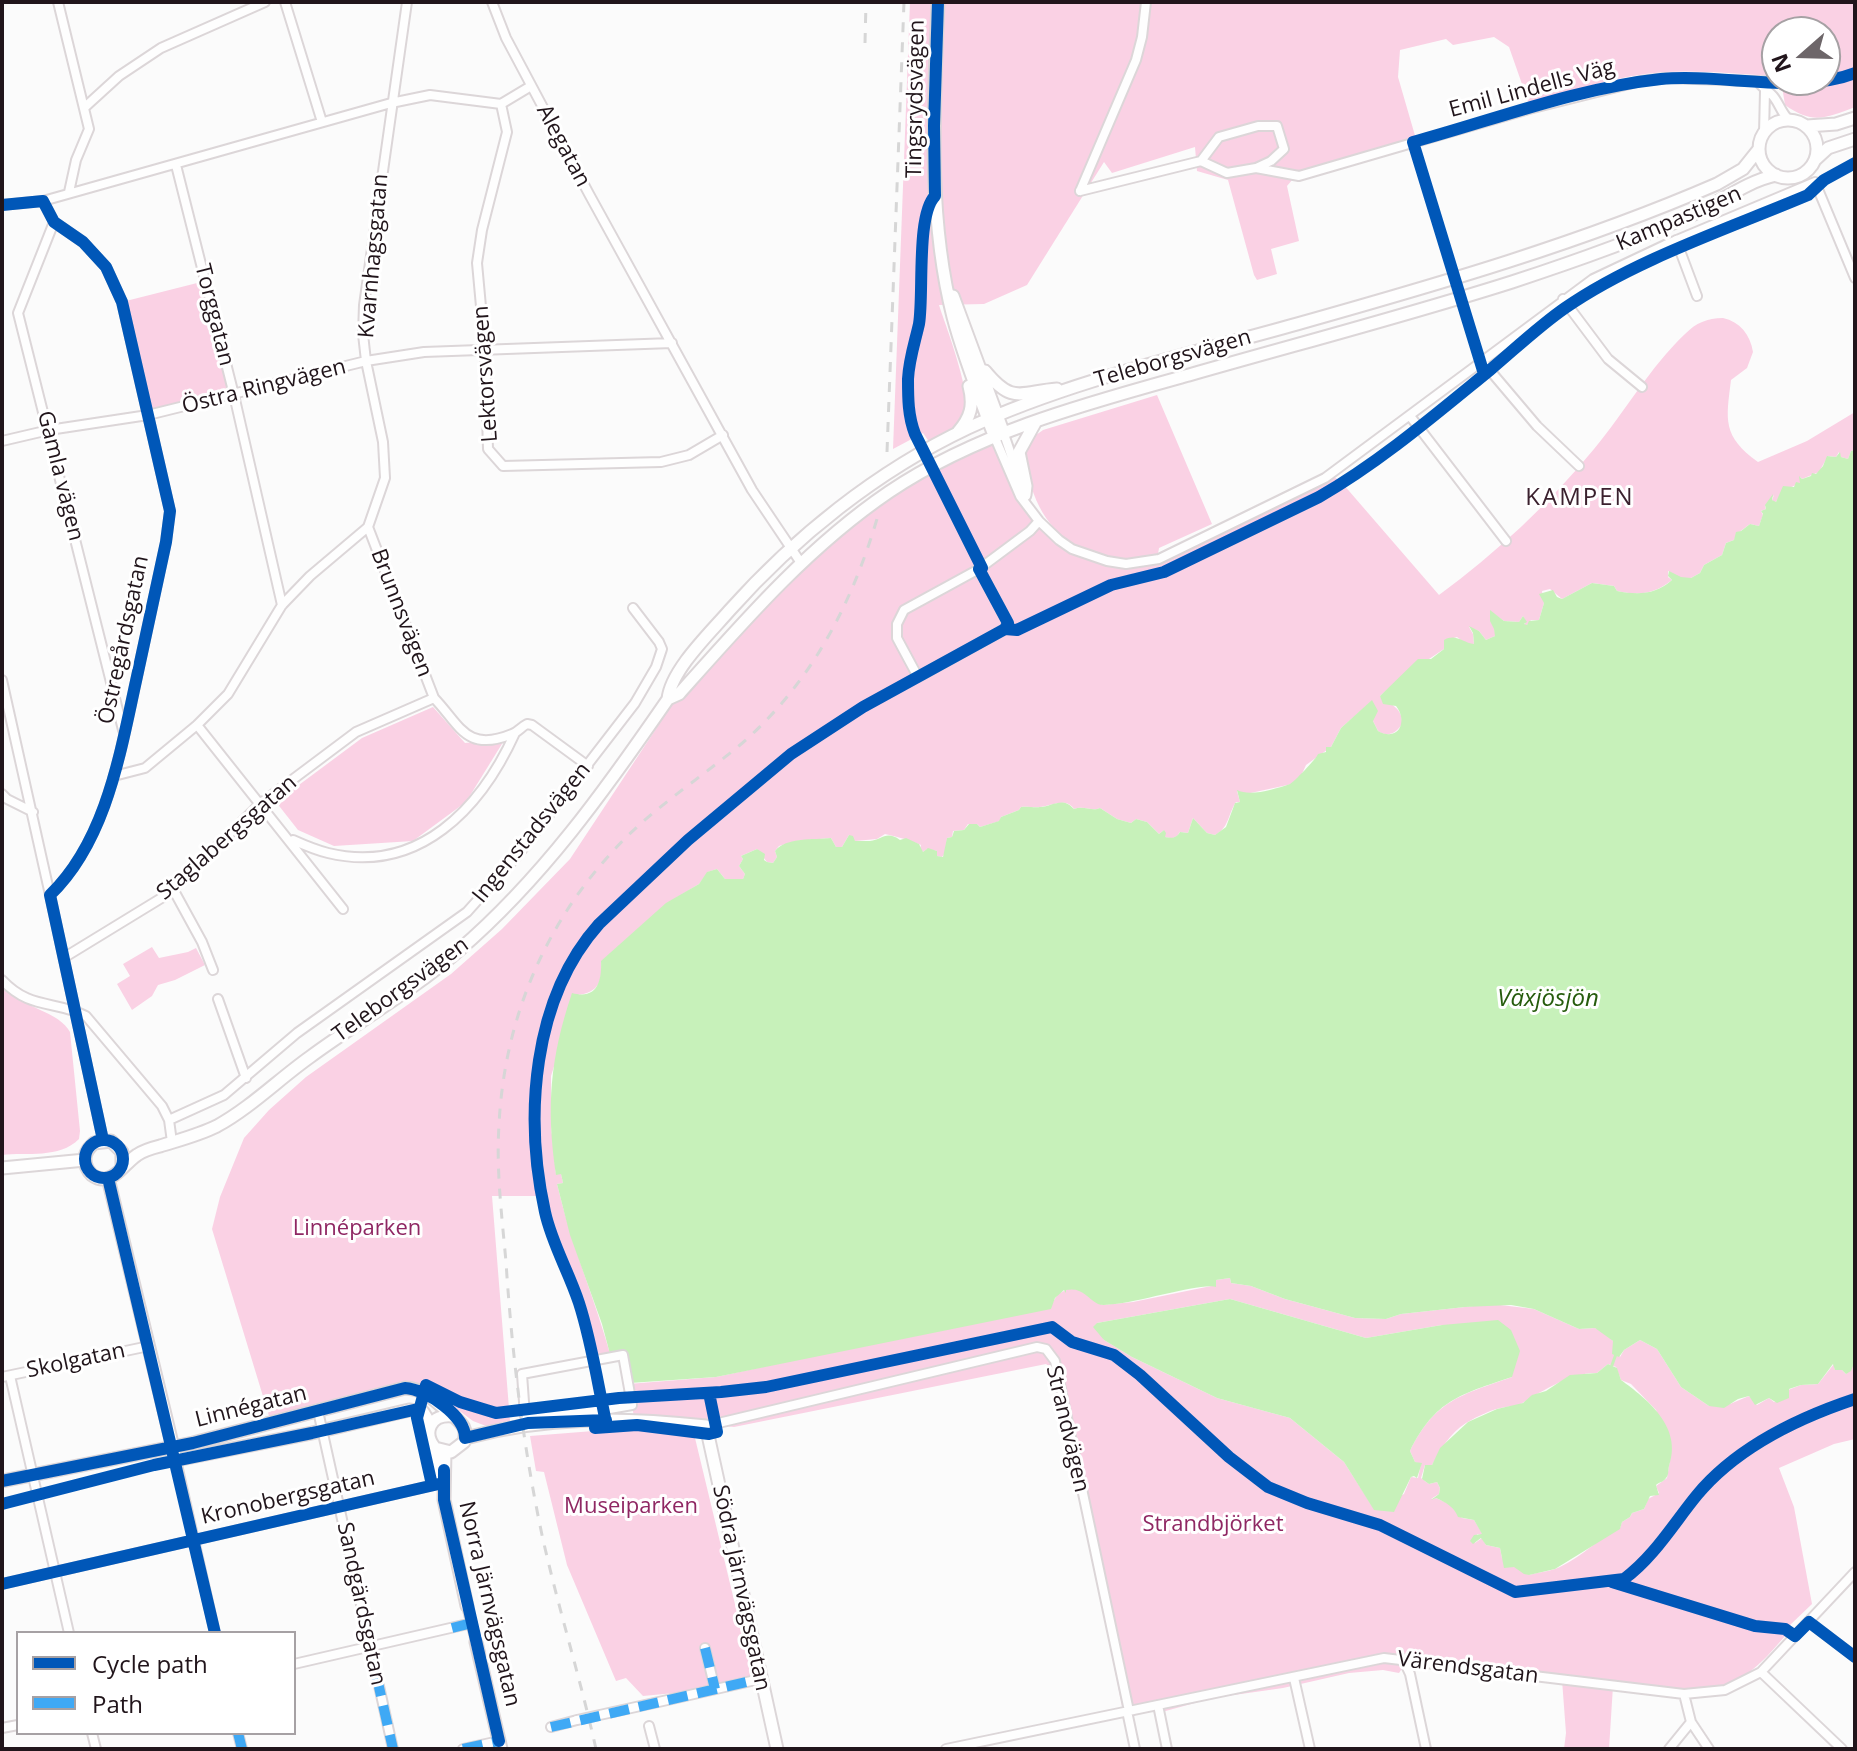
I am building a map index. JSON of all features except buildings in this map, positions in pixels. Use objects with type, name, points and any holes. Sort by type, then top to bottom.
[{"type":"main road","name":"Tingsrydsvägen","points":[[938,2],[935,196],[947,282],[952,315],[965,358],[999,436]]},
{"type":"main road","points":[[1855,118],[1823,127],[1807,126],[1788,119],[1774,123],[1764,133],[1759,149],[1764,164],[1776,175],[1796,177],[1808,170],[1828,148],[1855,139]]},
{"type":"main road","points":[[1807,126],[1817,145],[1816,159]]},
{"type":"main road","name":"Teleborgsvägen","points":[[122,1166],[149,1149],[195,1135],[235,1115],[310,1056],[421,981],[460,950],[559,849],[615,776],[668,699],[669,687],[701,644],[790,548],[872,485],[955,435],[992,418],[1074,387],[1441,283],[1535,253],[1717,184],[1743,169],[1759,149]]},
{"type":"main road","name":"Teleborgsvägen","points":[[668,699],[679,694],[763,599],[801,563],[890,491],[956,455],[999,436],[1100,400],[1449,302],[1541,272],[1666,226],[1705,209],[1759,178],[1776,175]]},
{"type":"main road","name":"Tingsrydsvägen","points":[[947,282],[979,364],[992,418]]},
{"type":"main road","points":[[955,435],[965,424],[972,408],[965,358]]},
{"type":"main road","points":[[979,364],[1000,389],[1015,396],[1074,387]]},
{"type":"main road","points":[[1027,501],[1019,452],[1035,423]]},
{"type":"main road","points":[[103,1140],[117,1146],[123,1156],[117,1174],[108,1178],[92,1174],[85,1160],[89,1148],[103,1140]]},
{"type":"main road","name":"Teleborgsvägen","points":[[117,1146],[149,1149]]},
{"type":"main road","points":[[2,1168],[85,1160]]},
{"type":"main road","points":[[108,1178],[176,1460]]},
{"type":"main road","name":"Linnégatan","points":[[2,1481],[172,1447],[405,1388],[417,1389],[433,1397],[452,1416]]},
{"type":"main road","name":"Linnégatan","points":[[176,1460],[418,1409],[427,1416],[431,1425]]},
{"type":"main road","points":[[465,1438],[462,1423],[452,1416],[439,1417],[431,1425],[429,1436],[440,1450],[458,1449],[465,1438],[508,1427],[555,1421],[628,1419],[706,1426]]},
{"type":"main road","name":"Södra Järnvägsgatan","points":[[706,1426],[777,1749]]},
{"type":"main road","name":"Norra Järnvägsgatan","points":[[440,1450],[437,1477],[443,1483],[467,1606]]},
{"type":"main road","name":"Norra Järnvägsgatan","points":[[476,1642],[500,1745]]},
{"type":"street","points":[[58,2],[89,129],[76,160],[69,192]]},
{"type":"street","points":[[85,107],[119,76],[161,48],[265,2]]},
{"type":"street","points":[[285,2],[322,122]]},
{"type":"street","name":"Kvarnhagsgatan","points":[[368,527],[385,478],[383,442],[366,361],[364,305],[407,2]]},
{"type":"street","points":[[492,2],[506,38],[531,86]]},
{"type":"street","name":"Emil Lindells Väg","points":[[1146,2],[1136,60],[1080,191],[1201,161],[1227,173],[1256,168],[1299,176],[1529,109],[1641,81],[1666,78],[1758,82]]},
{"type":"street","points":[[1758,82],[1761,86]]},
{"type":"street","name":"Alegatan","points":[[43,201],[391,103],[430,95],[501,104],[531,86],[752,490],[801,563]]},
{"type":"street","points":[[1764,133],[1765,96]]},
{"type":"street","points":[[1771,96],[1788,119]]},
{"type":"street","name":"Lektorsvägen","points":[[501,104],[507,132],[482,230],[477,263],[485,350],[488,449],[503,466],[661,462],[689,455],[723,435]]},
{"type":"street","points":[[1201,161],[1219,137],[1258,126],[1277,126],[1284,149],[1271,161],[1256,168]]},
{"type":"street","name":"Torggatan","points":[[176,165],[234,395],[282,605]]},
{"type":"street","name":"Kampastigen","points":[[999,436],[1039,521],[1072,549],[1126,564],[1159,559],[1325,478],[1593,279],[1676,240],[1815,182],[1855,278]]},
{"type":"street","points":[[2,205],[43,201]]},
{"type":"street","name":"Östregårdsgatan","points":[[43,201],[54,222],[83,242],[106,267],[122,302],[170,511],[166,542],[114,776],[80,859],[65,881],[50,895]]},
{"type":"street","name":"Gamla vägen","points":[[54,222],[18,313],[124,735]]},
{"type":"street","points":[[1676,240],[1697,296]]},
{"type":"street","points":[[1563,299],[1608,359],[1642,387]]},
{"type":"street","name":"Östra Ringvägen","points":[[2,441],[49,430],[148,415],[366,361],[424,352],[672,343]]},
{"type":"street","points":[[1482,361],[1537,426],[1579,466]]},
{"type":"street","points":[[1410,416],[1506,541]]},
{"type":"street","points":[[979,569],[1008,623],[1005,629],[918,677],[897,638],[897,624],[904,610],[979,569],[1039,521]]},
{"type":"street","points":[[114,776],[145,768],[197,725],[228,694],[282,605],[310,576],[368,527]]},
{"type":"street","name":"Brunnsvägen","points":[[368,527],[434,698]]},
{"type":"street","name":"Ingenstadsvägen","points":[[169,1120],[212,1101],[246,1078],[297,1033],[467,912],[492,886],[635,703],[660,657],[662,649],[659,642],[633,608]]},
{"type":"street","points":[[2,680],[103,1140]]},
{"type":"street","points":[[434,698],[461,732],[470,737],[492,740],[515,733],[527,724],[537,726],[588,766]]},
{"type":"street","name":"Staglabergsgatan","points":[[65,957],[173,889],[260,804],[356,732],[434,698]]},
{"type":"street","points":[[197,725],[343,909]]},
{"type":"street","points":[[290,842],[293,840],[325,853],[370,855],[413,847],[430,839],[447,828],[488,784],[515,733]]},
{"type":"street","points":[[2,794],[33,812]]},
{"type":"street","points":[[173,889],[202,942],[213,970]]},
{"type":"street","points":[[2,980],[31,1002],[75,1010],[86,1016],[162,1106],[169,1120],[172,1142]]},
{"type":"street","points":[[218,999],[246,1078]]},
{"type":"street","name":"Skolgatan","points":[[6,1376],[149,1346]]},
{"type":"street","name":"Strandvägen","points":[[706,1426],[1037,1347],[1046,1349],[1055,1361],[1128,1711]]},
{"type":"street","points":[[623,1355],[632,1405],[525,1416],[522,1374],[623,1355]]},
{"type":"street","points":[[6,1376],[69,1631]]},
{"type":"street","name":"Sandgärdsgatan","points":[[318,1411],[393,1749]]},
{"type":"street","points":[[176,1460],[215,1631]]},
{"type":"street","name":"Kronobergsgatan","points":[[2,1584],[443,1483]]},
{"type":"street","name":"Värendsgatan","points":[[946,1749],[1373,1660],[1403,1659],[1684,1694],[1725,1690],[1761,1672],[1855,1572]]},
{"type":"street","name":"Norra Järnvägsgatan","points":[[467,1606],[476,1642]]},
{"type":"street","points":[[1809,1622],[1855,1657]]},
{"type":"street","points":[[296,1664],[472,1623]]},
{"type":"street","points":[[705,1648],[715,1689]]},
{"type":"street","points":[[1403,1659],[1410,1674],[1426,1749]]},
{"type":"street","points":[[1761,1672],[1842,1749]]},
{"type":"street","points":[[1294,1678],[1310,1749]]},
{"type":"street","points":[[551,1727],[760,1679]]},
{"type":"street","points":[[1684,1694],[1691,1722],[1709,1749]]},
{"type":"street","points":[[1158,1705],[1167,1749]]},
{"type":"street","points":[[1128,1711],[1135,1749]]},
{"type":"street","points":[[1669,1749],[1691,1722]]},
{"type":"street","points":[[649,1726],[655,1749]]},
{"type":"street","points":[[463,1749],[500,1745]]},
{"type":"green space","points":[[910,2],[1855,2],[1855,107],[1820,118],[1804,115],[1785,105],[1784,96],[1841,96],[1841,16],[1761,16],[1761,75],[1664,72],[1630,76],[1529,104],[1509,47],[1494,37],[1453,45],[1446,39],[1400,50],[1398,77],[1416,139],[1298,173],[1287,186],[1299,241],[1271,249],[1277,274],[1257,280],[1228,180],[1197,171],[1195,147],[1112,173],[1104,162],[1027,285],[984,304],[939,305],[964,385],[967,416],[960,428],[930,443],[923,433],[893,449]]},
{"type":"green space","points":[[205,281],[234,395],[148,415],[122,302]]},
{"type":"green space","name":"Linnéparken","points":[[1723,318],[1743,330],[1753,352],[1747,368],[1731,380],[1728,406],[1732,435],[1746,453],[1758,462],[1807,441],[1855,412],[1855,450],[1851,451],[1848,459],[1841,457],[1839,452],[1836,457],[1828,456],[1819,472],[1802,479],[1800,477],[1800,483],[1783,491],[1775,503],[1772,500],[1774,495],[1766,509],[1761,511],[1763,515],[1759,526],[1750,524],[1738,533],[1734,540],[1726,543],[1722,555],[1704,565],[1700,573],[1691,578],[1681,578],[1668,571],[1668,577],[1672,580],[1653,591],[1639,593],[1617,591],[1614,586],[1592,583],[1562,599],[1550,589],[1542,591],[1544,603],[1539,620],[1531,620],[1527,625],[1524,625],[1523,616],[1519,622],[1504,621],[1490,611],[1495,636],[1486,640],[1479,631],[1469,627],[1474,644],[1466,644],[1457,637],[1444,641],[1444,649],[1399,679],[1380,696],[1401,714],[1402,724],[1397,730],[1392,734],[1378,731],[1373,721],[1372,701],[1341,728],[1331,747],[1306,765],[1301,776],[1292,784],[1246,794],[1237,791],[1240,802],[1236,802],[1226,825],[1215,835],[1207,833],[1193,818],[1188,833],[1180,832],[1169,838],[1165,837],[1164,830],[1159,834],[1147,822],[1136,819],[1131,823],[1117,819],[1100,808],[1074,809],[1067,803],[1058,803],[1021,807],[1001,817],[1000,821],[980,827],[968,824],[964,830],[953,831],[952,837],[947,838],[946,852],[942,857],[937,856],[937,851],[927,849],[923,852],[921,845],[890,835],[855,841],[849,835],[842,847],[836,847],[831,838],[779,846],[773,863],[767,862],[757,849],[741,856],[743,859],[739,866],[745,874],[743,879],[725,879],[717,869],[708,872],[699,884],[666,904],[601,962],[598,984],[590,992],[577,995],[551,1076],[551,1126],[556,1174],[561,1174],[563,1183],[557,1184],[611,1357],[589,1361],[578,1312],[549,1240],[537,1196],[492,1196],[510,1421],[486,1426],[473,1421],[434,1392],[413,1384],[394,1385],[269,1416],[212,1229],[220,1197],[244,1138],[269,1110],[306,1077],[451,974],[502,929],[570,859],[679,694],[763,599],[890,491],[1004,434],[1029,506],[1048,531],[1090,556],[1144,563],[1331,474],[1439,595],[1501,545],[1559,489],[1685,334],[1702,322]]},
{"type":"green space","points":[[1157,395],[1212,524],[1159,548],[1158,554],[1123,560],[1102,557],[1075,545],[1046,518],[1026,470],[1024,455],[1027,446],[1043,430]]},
{"type":"green space","points":[[433,707],[465,743],[505,739],[466,802],[413,841],[334,846],[298,830],[276,802],[362,738]]},
{"type":"green space","points":[[152,947],[159,958],[196,948],[205,965],[158,985],[152,996],[132,1010],[117,984],[130,976],[123,964]]},
{"type":"green space","points":[[2,988],[58,1019],[70,1032],[80,1131],[79,1139],[62,1150],[2,1155]]},
{"type":"green space","name":"Strandbjörket","points":[[1230,1278],[1231,1283],[1251,1286],[1285,1299],[1355,1318],[1386,1319],[1401,1314],[1492,1304],[1534,1309],[1579,1329],[1602,1331],[1613,1341],[1620,1357],[1624,1350],[1640,1340],[1657,1349],[1681,1387],[1709,1406],[1730,1404],[1749,1396],[1757,1405],[1769,1398],[1774,1402],[1789,1397],[1788,1390],[1818,1384],[1834,1364],[1835,1370],[1846,1374],[1855,1361],[1855,1439],[1834,1444],[1779,1468],[1794,1507],[1812,1604],[1789,1626],[1787,1634],[1770,1653],[1737,1680],[1720,1687],[1685,1693],[1613,1686],[1609,1749],[1564,1749],[1566,1733],[1562,1680],[1407,1661],[1399,1673],[1383,1670],[1349,1673],[1283,1688],[1213,1698],[1162,1712],[1123,1711],[1054,1370],[1046,1364],[734,1427],[634,1417],[628,1384],[716,1377],[1051,1305],[1058,1294],[1070,1288],[1080,1289],[1102,1305],[1133,1302],[1216,1285],[1216,1280]],"holes":[[[1230,1299],[1366,1338],[1442,1325],[1512,1377],[1464,1395],[1429,1420],[1410,1451],[1415,1462],[1421,1464],[1418,1478],[1411,1477],[1404,1494],[1374,1509],[1344,1462],[1290,1418],[1217,1398],[1132,1357],[1104,1340],[1097,1323]],[[1608,1364],[1616,1367],[1621,1380],[1631,1384],[1656,1410],[1671,1454],[1667,1478],[1656,1486],[1659,1493],[1648,1499],[1644,1509],[1632,1513],[1620,1528],[1564,1565],[1529,1575],[1509,1567],[1502,1558],[1500,1548],[1486,1545],[1482,1538],[1475,1543],[1477,1534],[1482,1533],[1474,1520],[1462,1518],[1449,1504],[1431,1499],[1439,1494],[1440,1488],[1437,1482],[1429,1484],[1421,1478],[1425,1465],[1432,1465],[1450,1437],[1471,1420],[1496,1409],[1520,1404],[1568,1379],[1597,1373]]]},
{"type":"green space","name":"Museiparken","points":[[644,1427],[695,1438],[752,1675],[672,1699],[685,1692],[643,1696],[626,1678],[616,1681],[567,1565],[544,1472],[536,1471],[530,1436]]},
{"type":"water","name":"Växjösjön","points":[[1855,450],[1855,1361],[1851,1371],[1846,1374],[1835,1370],[1833,1364],[1818,1384],[1789,1389],[1789,1398],[1777,1403],[1769,1398],[1755,1405],[1749,1396],[1724,1408],[1709,1406],[1681,1387],[1657,1349],[1640,1340],[1619,1357],[1612,1354],[1613,1341],[1595,1328],[1579,1329],[1534,1309],[1511,1305],[1465,1307],[1401,1314],[1386,1319],[1355,1318],[1285,1299],[1251,1286],[1231,1283],[1230,1278],[1216,1280],[1216,1287],[1198,1287],[1106,1305],[1098,1304],[1080,1291],[1071,1289],[1066,1293],[1064,1290],[1055,1298],[1051,1309],[716,1377],[630,1383],[623,1354],[610,1354],[570,1235],[557,1184],[563,1183],[561,1174],[556,1175],[553,1150],[552,1083],[559,1039],[572,993],[587,994],[592,991],[599,982],[601,961],[666,903],[699,884],[707,872],[717,869],[725,879],[743,879],[745,874],[739,866],[743,859],[741,856],[757,849],[765,854],[764,860],[773,863],[777,857],[775,851],[793,841],[831,838],[836,847],[842,847],[849,835],[855,841],[891,836],[900,840],[906,838],[919,844],[923,852],[928,848],[943,857],[947,838],[952,837],[954,831],[964,830],[969,824],[980,827],[999,821],[1021,807],[1062,802],[1074,809],[1100,808],[1117,819],[1131,823],[1136,819],[1147,822],[1159,834],[1164,830],[1165,837],[1169,838],[1180,832],[1188,833],[1193,818],[1207,833],[1215,835],[1226,827],[1235,803],[1240,802],[1237,790],[1256,792],[1290,784],[1318,754],[1331,747],[1341,728],[1372,700],[1378,711],[1373,721],[1378,731],[1391,734],[1399,729],[1400,712],[1396,706],[1383,704],[1380,696],[1418,659],[1431,659],[1444,649],[1444,640],[1456,638],[1474,644],[1469,626],[1479,631],[1486,640],[1495,636],[1490,610],[1504,621],[1519,622],[1523,616],[1527,625],[1529,621],[1539,620],[1544,603],[1539,594],[1553,590],[1562,599],[1592,583],[1614,586],[1617,591],[1646,593],[1672,580],[1668,576],[1669,571],[1691,578],[1700,573],[1704,565],[1722,555],[1726,543],[1734,540],[1736,532],[1750,524],[1759,526],[1761,511],[1766,509],[1765,505],[1773,494],[1772,500],[1776,502],[1783,486],[1794,487],[1796,482],[1800,483],[1799,476],[1802,479],[1816,474],[1827,456],[1836,457],[1840,452],[1841,457],[1848,459],[1851,451]]},
{"type":"water","points":[[1230,1299],[1366,1338],[1442,1325],[1498,1320],[1511,1330],[1520,1351],[1512,1377],[1464,1394],[1429,1420],[1410,1451],[1415,1462],[1422,1463],[1417,1478],[1411,1477],[1394,1512],[1374,1510],[1344,1462],[1290,1418],[1217,1398],[1132,1357],[1104,1340],[1093,1327],[1097,1323]]},
{"type":"water","points":[[1608,1364],[1617,1368],[1621,1380],[1651,1405],[1667,1427],[1672,1452],[1667,1477],[1656,1485],[1659,1495],[1650,1496],[1644,1509],[1632,1513],[1622,1522],[1620,1529],[1555,1569],[1529,1575],[1514,1567],[1504,1568],[1500,1548],[1486,1545],[1481,1538],[1473,1544],[1470,1541],[1474,1535],[1482,1534],[1474,1520],[1458,1517],[1447,1504],[1436,1498],[1431,1500],[1439,1494],[1440,1488],[1437,1482],[1429,1484],[1422,1479],[1425,1465],[1432,1465],[1440,1448],[1468,1422],[1497,1409],[1523,1403],[1570,1375],[1597,1373]]},
{"type":"waterway","points":[[1612,1365],[1616,1354]]},
{"type":"railway","points":[[865,43],[866,2]]},
{"type":"railway","points":[[887,452],[904,2]]},
{"type":"railway","points":[[596,1749],[542,1535],[519,1399],[498,1159],[502,1087],[509,1049],[532,978],[566,911],[588,880],[627,836],[740,745],[787,697],[841,613],[877,519]]},
{"type":"marked path","points":[[452,1628],[472,1623]]},
{"type":"marked path","points":[[370,1647],[393,1749]]},
{"type":"marked path","points":[[705,1648],[715,1689]]},
{"type":"marked path","points":[[551,1727],[760,1679]]},
{"type":"marked path","points":[[238,1735],[242,1749]]},
{"type":"marked path","points":[[463,1749],[499,1741]]},
{"type":"cycle path","points":[[938,2],[935,196],[925,220],[919,324],[909,372],[909,407],[915,434],[1008,623],[1005,629]]},
{"type":"cycle path","points":[[1484,374],[1413,142],[1567,97],[1630,83],[1684,78],[1810,82],[1855,73]]},
{"type":"cycle path","points":[[1005,629],[1017,630],[1111,585],[1164,572],[1319,497],[1407,437],[1546,322],[1592,291],[1683,246],[1808,195],[1824,180],[1855,163]]},
{"type":"cycle path","points":[[2,205],[43,201],[54,222],[83,242],[106,267],[122,302],[170,511],[117,767],[98,823],[85,849],[50,895],[103,1140]]},
{"type":"cycle path","points":[[607,1427],[584,1318],[548,1224],[539,1175],[535,1137],[539,1060],[559,987],[577,954],[599,924],[688,840],[791,754],[863,707],[1005,629]]},
{"type":"cycle path","points":[[104,1140],[118,1145],[123,1159],[118,1173],[104,1178],[90,1173],[85,1159],[90,1145],[104,1140]]},
{"type":"cycle path","points":[[108,1178],[215,1631]]},
{"type":"cycle path","points":[[432,1485],[417,1418],[426,1385],[460,1402],[496,1413],[619,1398],[766,1387],[1052,1327],[1072,1342],[1114,1355],[1229,1457],[1268,1487],[1307,1503],[1380,1525],[1515,1592],[1624,1579],[1645,1561],[1697,1495],[1730,1463],[1790,1425],[1855,1399]]},
{"type":"cycle path","points":[[2,1481],[193,1443],[405,1388],[423,1393],[443,1405],[459,1421],[465,1438],[528,1423],[606,1420]]},
{"type":"cycle path","points":[[595,1428],[637,1425],[709,1434],[717,1432],[709,1393]]},
{"type":"cycle path","points":[[2,1504],[154,1465],[418,1409]]},
{"type":"cycle path","points":[[444,1470],[444,1500],[499,1741]]},
{"type":"cycle path","points":[[2,1584],[443,1483]]},
{"type":"cycle path","points":[[1612,1582],[1755,1626],[1785,1629],[1795,1636],[1809,1622],[1855,1657]]},
{"type":"district","name":"KAMPEN","points":[[1580,498]]}]
